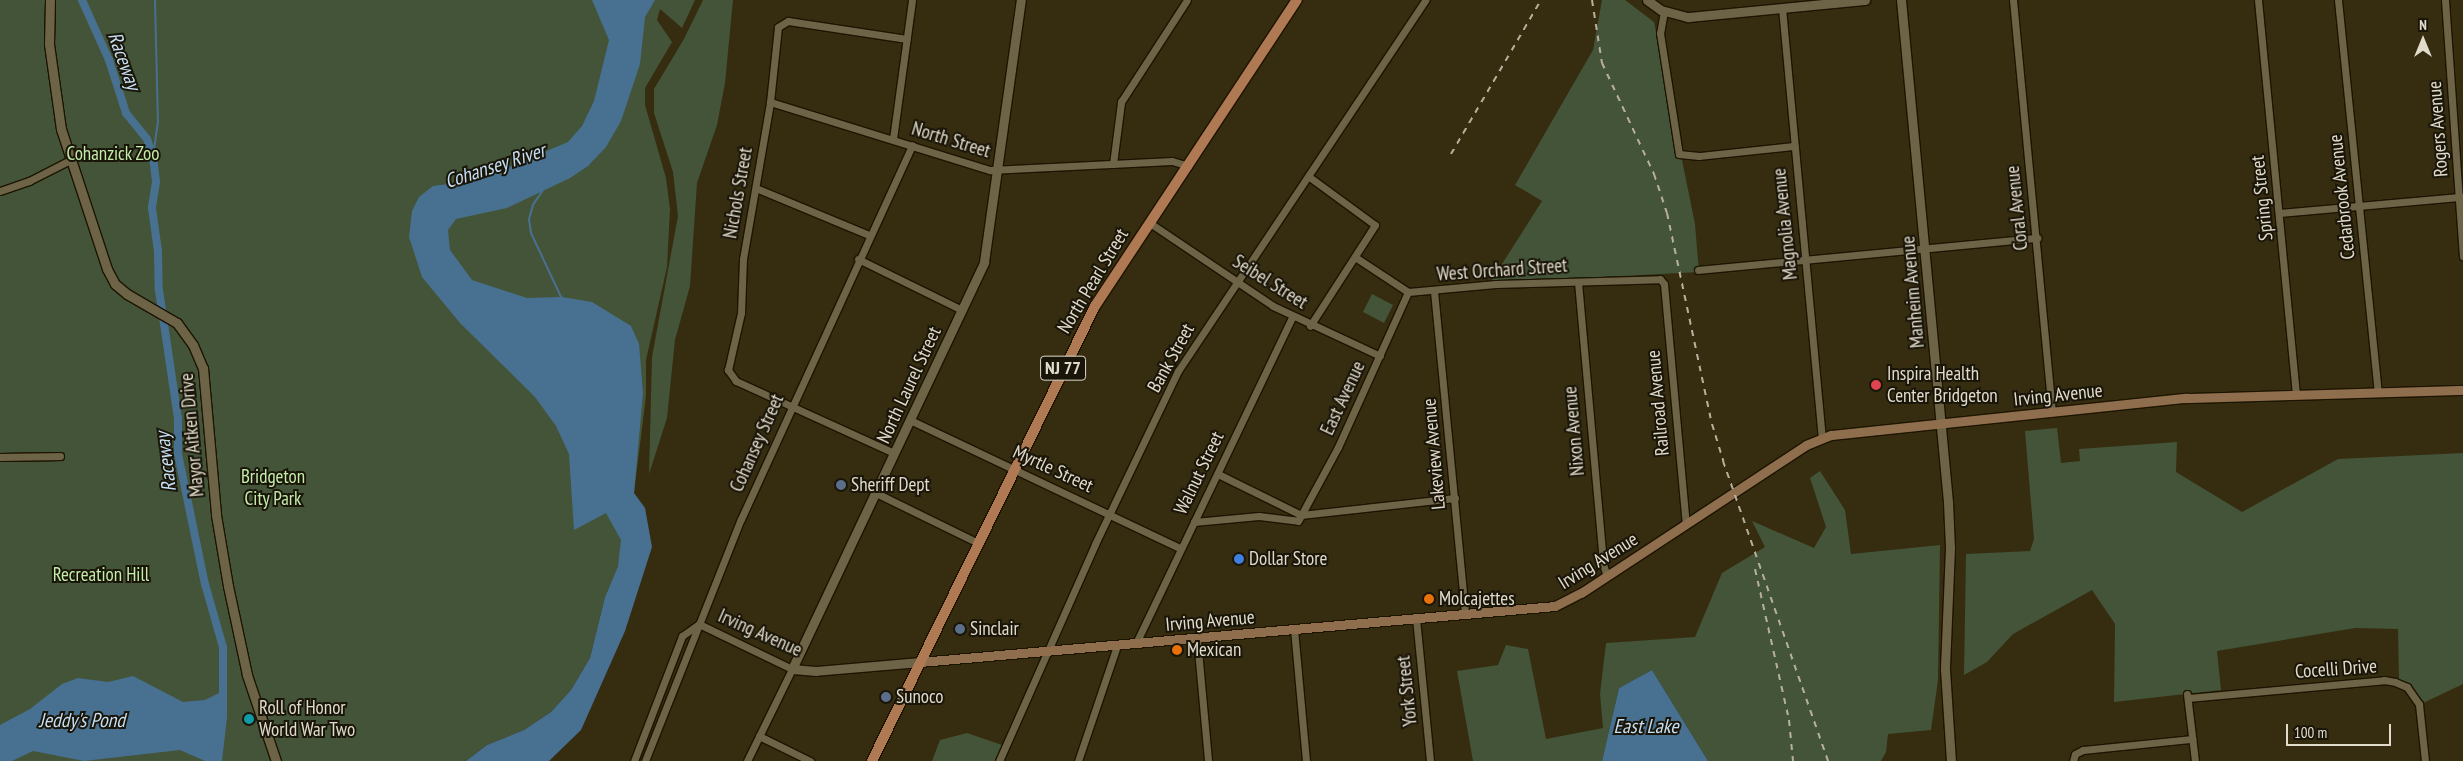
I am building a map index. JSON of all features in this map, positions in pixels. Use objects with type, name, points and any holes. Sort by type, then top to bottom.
[{"type":"main road","name":"North Pearl Street","points":[[872,761],[1095,306],[1298,0]]},
{"type":"main road","name":"Irving Avenue","points":[[920,662],[1555,606],[1607,576],[1822,437],[2186,398],[2296,393],[2463,390]]},
{"type":"street","name":"Mayor Aitken Drive","points":[[50,0],[53,79],[61,130],[107,269],[115,284],[127,294],[177,323],[193,345],[204,368],[216,515],[228,586],[247,675],[276,761]]},
{"type":"street","points":[[893,139],[912,0]]},
{"type":"street","name":"North Laurel Street","points":[[747,761],[876,493],[962,310],[986,254],[1021,0]]},
{"type":"street","points":[[1113,164],[1121,102],[1187,0]]},
{"type":"street","name":"Bank Street","points":[[999,761],[1110,514],[1178,371],[1425,0]]},
{"type":"street","points":[[1647,0],[1664,11],[1688,17],[1865,0]]},
{"type":"street","name":"Manheim Avenue","points":[[1902,0],[1941,423],[1950,548],[1945,669],[1951,761]]},
{"type":"street","name":"Coral Avenue","points":[[2013,0],[2052,412]]},
{"type":"street","name":"Spring Street","points":[[2258,0],[2296,393]]},
{"type":"street","name":"Cedarbrook Avenue","points":[[2338,0],[2378,392]]},
{"type":"street","name":"Rogers Avenue","points":[[2446,0],[2461,197],[2463,256]]},
{"type":"street","name":"Magnolia Avenue","points":[[1782,8],[1822,437]]},
{"type":"street","points":[[1664,11],[1660,33],[1675,142],[1680,156],[1794,146]]},
{"type":"street","name":"Nichols Street","points":[[791,407],[733,378],[728,370],[741,312],[743,259],[770,102],[776,32],[782,23],[791,21],[907,38]]},
{"type":"street","name":"North Street","points":[[770,102],[912,145],[972,166],[998,169],[1172,161],[1188,166]]},
{"type":"street","name":"Cohansey Street","points":[[645,761],[741,519],[869,235],[912,145]]},
{"type":"street","points":[[0,191],[28,182],[70,160]]},
{"type":"street","points":[[1308,176],[1375,225],[1310,326]]},
{"type":"street","points":[[756,188],[869,235]]},
{"type":"street","points":[[2280,213],[2461,197]]},
{"type":"street","name":"Seibel Street","points":[[1150,223],[1292,317],[1380,356]]},
{"type":"street","points":[[1698,270],[2036,238]]},
{"type":"street","points":[[1355,257],[1408,292]]},
{"type":"street","points":[[858,260],[962,310]]},
{"type":"street","name":"West Orchard Street","points":[[1408,292],[1630,278],[1662,280]]},
{"type":"street","name":"Railroad Avenue","points":[[1662,280],[1686,524]]},
{"type":"street","name":"Nixon Avenue","points":[[1578,282],[1603,564],[1607,576]]},
{"type":"street","name":"Lakeview Avenue","points":[[1434,291],[1465,614]]},
{"type":"street","name":"East Avenue","points":[[1301,515],[1338,447],[1408,292]]},
{"type":"street","name":"Walnut Street","points":[[1136,644],[1180,548],[1218,474],[1292,317]]},
{"type":"street","points":[[791,407],[894,453]]},
{"type":"street","name":"Myrtle Street","points":[[910,420],[1180,548]]},
{"type":"street","points":[[0,457],[60,456]]},
{"type":"street","points":[[1218,474],[1301,515],[1455,498]]},
{"type":"street","points":[[876,493],[978,543]]},
{"type":"street","points":[[1194,522],[1259,516],[1298,521],[1301,515]]},
{"type":"street","name":"York Street","points":[[1416,618],[1430,761]]},
{"type":"street","points":[[634,761],[682,636],[699,624]]},
{"type":"street","name":"Irving Avenue","points":[[699,624],[792,668],[816,671],[920,662]]},
{"type":"street","points":[[1294,630],[1306,761]]},
{"type":"street","points":[[1197,638],[1208,761]]},
{"type":"street","points":[[1078,761],[1117,646]]},
{"type":"street","name":"Cocelli Drive","points":[[2192,739],[2188,696],[2384,680],[2395,682],[2411,691],[2419,704],[2425,761]]},
{"type":"street","points":[[759,736],[810,761]]},
{"type":"street","points":[[2074,758],[2084,750],[2192,739],[2194,761]]},
{"type":"green space","name":"Bridgeton City Park","points":[[0,0],[695,0],[682,28],[660,9],[657,20],[672,42],[645,88],[645,105],[666,178],[670,209],[667,267],[646,360],[646,396],[634,493],[618,566],[605,597],[590,658],[571,690],[551,712],[524,730],[487,745],[466,761],[0,761]]},
{"type":"green space","points":[[703,0],[733,0],[725,83],[717,125],[697,183],[690,286],[675,340],[667,418],[649,474],[652,357],[678,216],[673,172],[654,113],[654,89],[684,39]]},
{"type":"green space","points":[[1602,0],[1625,0],[1654,22],[1695,224],[1699,272],[1490,283],[1542,201],[1515,185],[1593,50]]},
{"type":"green space","points":[[1372,294],[1393,305],[1384,323],[1363,312]]},
{"type":"green space","points":[[2057,428],[2061,463],[2080,461],[2079,449],[2177,442],[2176,472],[2242,512],[2338,459],[2463,453],[2463,684],[2421,704],[2399,682],[2398,629],[2355,628],[2217,651],[2221,690],[2114,702],[2115,624],[2092,590],[2013,634],[1987,662],[1964,675],[1966,554],[2030,551],[2034,539],[2025,431]]},
{"type":"green space","points":[[1820,471],[1845,510],[1851,554],[1940,545],[1938,680],[1931,730],[1888,734],[1886,752],[1881,761],[1708,761],[1652,670],[1619,688],[1602,761],[1473,761],[1457,671],[1498,665],[1506,645],[1528,649],[1546,739],[1603,728],[1600,694],[1606,643],[1695,637],[1722,573],[1765,547],[1752,521],[1814,548],[1826,527],[1810,478]]},
{"type":"green space","points":[[967,733],[1005,746],[999,761],[932,761],[940,740]]},
{"type":"water","points":[[592,0],[655,0],[645,17],[640,64],[621,121],[606,147],[588,166],[570,178],[507,208],[456,219],[448,230],[450,250],[472,280],[527,298],[562,297],[592,302],[631,326],[639,344],[643,393],[634,493],[645,508],[652,547],[625,631],[581,730],[549,761],[466,761],[487,745],[524,730],[551,712],[571,690],[590,658],[605,597],[618,566],[621,540],[606,513],[574,530],[569,454],[556,426],[535,397],[460,323],[422,277],[409,237],[412,211],[419,197],[433,186],[479,180],[568,142],[582,126],[594,101],[609,40]]},
{"type":"water","name":"East Lake","points":[[1652,670],[1708,761],[1602,761],[1619,688]]},
{"type":"water","name":"Jeddy's Pond","points":[[133,676],[183,702],[205,700],[221,692],[218,761],[205,761],[180,750],[84,761],[33,751],[12,761],[0,761],[0,725],[30,709],[62,684],[78,678],[108,682]]},
{"type":"waterway","name":"Raceway","points":[[82,0],[109,60],[126,113],[147,139],[153,157],[156,182],[152,208],[158,251],[159,290],[178,419],[178,454],[205,584],[223,647],[223,717],[218,761]]},
{"type":"waterway","name":"Raceway","points":[[153,157],[158,123],[155,0]]},
{"type":"waterway","points":[[543,190],[533,205],[529,219],[531,233],[562,299]]},
{"type":"railway","points":[[1451,154],[1541,0]]},
{"type":"railway","points":[[1592,0],[1602,63],[1654,174],[1667,213],[1712,424],[1723,461],[1828,761]]},
{"type":"railway","points":[[1755,569],[1789,720],[1793,761]]},
{"type":"place","name":"Inspira Health Center Bridgeton","points":[[1876,385]]},
{"type":"place","name":"Sheriff Dept","points":[[841,485]]},
{"type":"place","name":"Dollar Store","points":[[1239,559]]},
{"type":"place","name":"Molcajettes","points":[[1429,599]]},
{"type":"place","name":"Sinclair","points":[[960,629]]},
{"type":"place","name":"Mexican","points":[[1177,650]]},
{"type":"place","name":"Sunoco","points":[[886,697]]},
{"type":"place","name":"Roll of Honor World War Two","points":[[249,719]]},
{"type":"park label","name":"Cohanzick Zoo","points":[[113,154]]},
{"type":"park label","name":"Recreation Hill","points":[[101,575]]},
{"type":"water label","name":"Cohansey River","points":[[495,166]]}]
